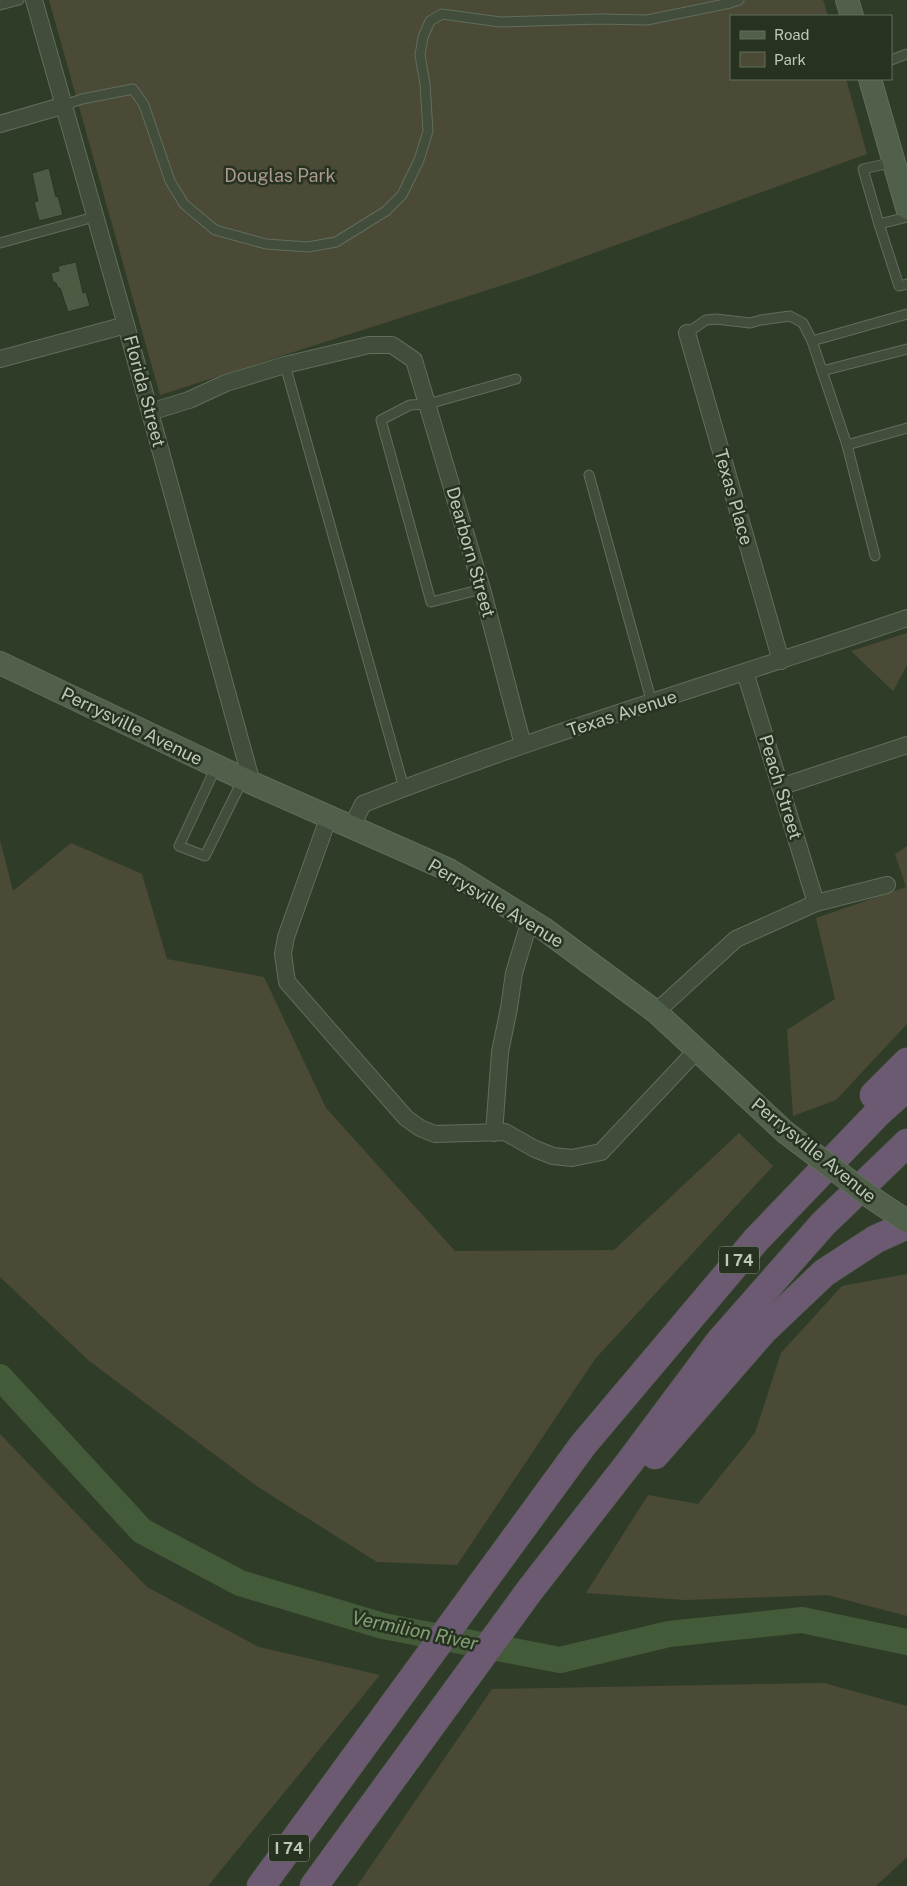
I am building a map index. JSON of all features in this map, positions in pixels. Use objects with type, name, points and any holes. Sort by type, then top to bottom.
[{"type":"highway","points":[[583,1445],[611,1396],[694,1288],[746,1228],[907,1062]]},
{"type":"highway","name":"I 74","points":[[261,1886],[583,1445],[756,1240],[878,1113],[907,1087]]},
{"type":"highway","name":"I 74","points":[[314,1886],[530,1590],[636,1466],[720,1341],[823,1224],[907,1143]]},
{"type":"highway","points":[[636,1466],[764,1330],[824,1273],[876,1239],[907,1223]]},
{"type":"street","name":"Florida Street","points":[[34,0],[150,412],[247,781]]},
{"type":"street","points":[[847,0],[852,15]]},
{"type":"street","points":[[870,80],[907,208]]},
{"type":"street","points":[[0,124],[65,105]]},
{"type":"street","points":[[0,360],[126,325]]},
{"type":"street","name":"Texas Place","points":[[687,333],[781,661]]},
{"type":"street","name":"Dearborn Street","points":[[285,365],[369,344],[392,345],[414,360],[482,589],[523,745]]},
{"type":"street","points":[[150,412],[189,400],[226,383],[285,365]]},
{"type":"street","name":"Texas Avenue","points":[[352,826],[363,804],[404,788],[523,745],[907,618]]},
{"type":"street","name":"Perrysville Avenue","points":[[0,663],[247,781],[449,870],[530,920],[656,1012],[785,1132],[907,1223]]},
{"type":"street","name":"Peach Street","points":[[745,672],[816,903]]},
{"type":"street","points":[[780,786],[907,745]]},
{"type":"street","points":[[329,816],[286,937],[283,954],[287,982],[406,1118],[420,1128],[435,1134],[505,1132],[535,1149],[553,1156],[572,1158],[601,1152],[697,1050]]},
{"type":"street","points":[[656,1012],[736,939],[816,903],[887,885]]},
{"type":"street","points":[[494,1133],[500,1052],[514,973],[530,920]]},
{"type":"lane","points":[[0,5],[19,0]]},
{"type":"lane","points":[[65,105],[82,99],[133,89],[144,105],[170,181],[184,204],[214,230],[266,244],[308,247],[336,242],[386,211],[402,195],[419,160],[428,131],[425,84],[420,55],[423,37],[430,21],[442,14],[500,22],[600,19],[647,20],[739,0]]},
{"type":"lane","points":[[892,60],[907,54]]},
{"type":"lane","points":[[894,162],[863,169],[899,286],[907,284]]},
{"type":"lane","points":[[0,243],[94,217]]},
{"type":"lane","points":[[879,224],[907,217]]},
{"type":"lane","points":[[812,341],[907,314]]},
{"type":"lane","points":[[687,333],[706,320],[716,319],[750,323],[790,316],[803,323],[812,341],[847,445],[875,556]]},
{"type":"lane","points":[[822,371],[907,349]]},
{"type":"lane","points":[[285,365],[404,788]]},
{"type":"lane","points":[[482,589],[431,602],[381,420],[410,405],[428,404],[516,379]]},
{"type":"lane","points":[[847,445],[907,428]]},
{"type":"lane","points":[[589,475],[652,703]]},
{"type":"lane","points":[[216,766],[179,846],[205,856],[247,781]]},
{"type":"green space","name":"Douglas Park","points":[[49,0],[823,0],[828,15],[730,15],[730,80],[846,80],[867,154],[528,277],[160,395]]},
{"type":"green space","points":[[907,633],[907,665],[893,691],[851,651]]},
{"type":"green space","points":[[0,840],[13,891],[71,843],[142,874],[167,959],[264,977],[326,1108],[455,1251],[614,1250],[739,1133],[773,1166],[595,1359],[457,1565],[377,1562],[258,1487],[88,1360],[0,1277]]},
{"type":"green space","points":[[907,846],[907,1024],[836,1100],[793,1116],[787,1030],[835,999],[816,918],[906,887],[895,854]]},
{"type":"green space","points":[[907,1274],[907,1616],[827,1595],[685,1600],[586,1593],[648,1495],[698,1504],[755,1433],[781,1353],[842,1286]]},
{"type":"green space","points":[[0,1434],[147,1587],[259,1647],[380,1675],[208,1886],[0,1886]]},
{"type":"green space","points":[[824,1683],[907,1706],[907,1857],[876,1886],[357,1886],[492,1689]]},
{"type":"building","points":[[49,168],[56,197],[58,196],[63,215],[39,221],[34,202],[38,201],[32,173]]},
{"type":"building","points":[[76,262],[83,293],[86,292],[90,306],[68,312],[60,288],[53,282],[51,273],[59,271],[58,266]]},
{"type":"waterway","name":"Vermilion River","points":[[0,1377],[142,1531],[240,1583],[383,1626],[560,1660],[669,1634],[802,1620],[907,1642]]}]
